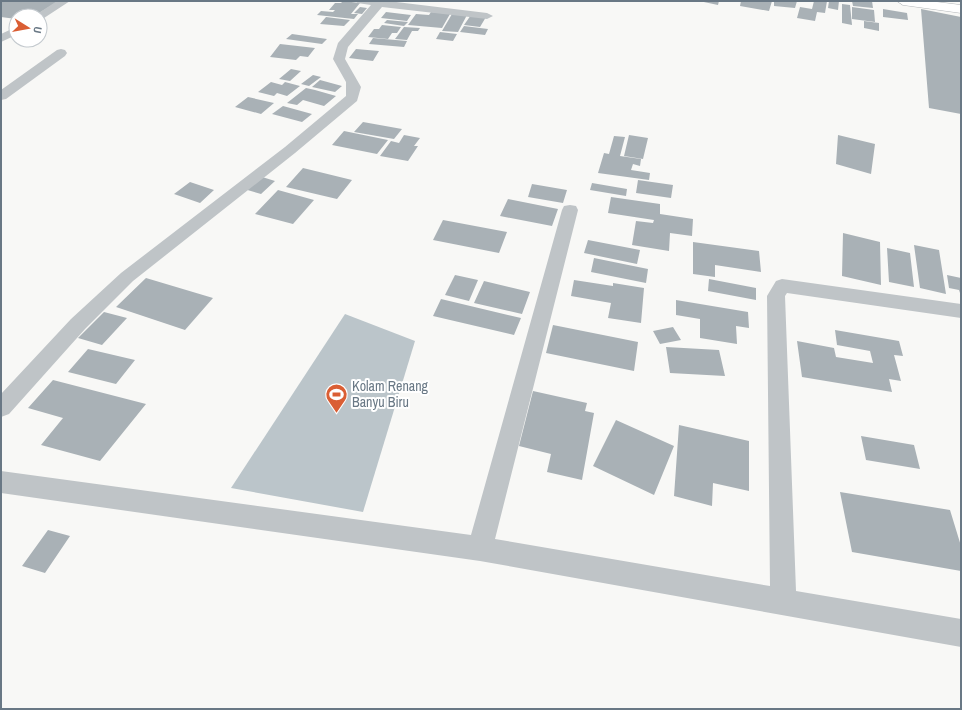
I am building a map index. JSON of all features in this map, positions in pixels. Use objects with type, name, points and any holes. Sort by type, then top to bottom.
[{"type":"highway","points":[[903,1],[961,9]]},
{"type":"street","points":[[48,11],[66,1]]},
{"type":"street","points":[[361,1],[380,2],[487,16]]},
{"type":"street","points":[[1,408],[78,324],[127,278],[169,243],[290,150],[352,98],[355,91],[355,85],[342,66],[340,53],[342,46],[349,36],[380,2]]},
{"type":"street","points":[[1,95],[61,53]]},
{"type":"street","points":[[480,549],[570,210]]},
{"type":"street","points":[[783,602],[776,296],[782,286],[961,311]]},
{"type":"street","points":[[1,482],[480,549],[961,633]]},
{"type":"shaded area","name":"Kolam Renang Banyu Biru","points":[[345,314],[415,341],[363,512],[231,488]]},
{"type":"building","points":[[1,1],[59,1],[47,8],[8,8],[8,18],[1,17]]},
{"type":"building","points":[[343,1],[360,3],[351,14],[358,14],[354,19],[317,15],[321,11],[333,12],[335,10],[329,10],[335,3],[341,3]]},
{"type":"building","points":[[699,1],[719,1],[718,5]]},
{"type":"building","points":[[741,1],[772,1],[769,11],[740,6]]},
{"type":"building","points":[[774,1],[797,1],[795,8],[774,6]]},
{"type":"building","points":[[814,1],[827,1],[825,13],[817,12],[815,21],[797,18],[800,7],[812,9]]},
{"type":"building","points":[[829,1],[839,1],[838,10],[828,8]]},
{"type":"building","points":[[852,1],[872,1],[873,8],[853,6]]},
{"type":"building","points":[[842,4],[850,5],[852,25],[842,23]]},
{"type":"building","points":[[360,7],[367,8],[362,14],[354,13]]},
{"type":"building","points":[[852,7],[874,10],[875,22],[852,19]]},
{"type":"building","points":[[883,9],[907,13],[908,20],[883,17]]},
{"type":"building","points":[[921,9],[961,17],[961,114],[929,108]]},
{"type":"building","points":[[386,12],[411,15],[407,21],[381,18]]},
{"type":"building","points":[[431,12],[450,14],[442,28],[408,25],[416,14],[429,15]]},
{"type":"building","points":[[452,14],[467,15],[458,32],[442,31]]},
{"type":"building","points":[[471,15],[486,17],[480,27],[464,25]]},
{"type":"building","points":[[326,17],[350,20],[344,26],[320,24]]},
{"type":"building","points":[[387,20],[408,22],[404,26],[384,23]]},
{"type":"building","points":[[864,21],[879,23],[879,31],[864,28]]},
{"type":"building","points":[[382,25],[401,27],[397,33],[392,33],[388,39],[368,37],[374,29],[379,29]]},
{"type":"building","points":[[464,26],[488,29],[485,35],[460,32]]},
{"type":"building","points":[[404,27],[420,28],[418,31],[412,31],[407,40],[395,39]]},
{"type":"building","points":[[440,32],[457,34],[453,41],[436,39]]},
{"type":"building","points":[[292,34],[327,39],[322,44],[286,39]]},
{"type":"building","points":[[373,38],[407,41],[404,47],[369,44]]},
{"type":"building","points":[[280,44],[315,48],[308,57],[300,56],[296,60],[270,57]]},
{"type":"building","points":[[356,49],[379,51],[373,61],[349,58]]},
{"type":"building","points":[[291,69],[301,71],[290,81],[279,79]]},
{"type":"building","points":[[313,75],[321,77],[309,86],[301,84]]},
{"type":"building","points":[[320,80],[342,86],[335,92],[312,87]]},
{"type":"building","points":[[271,82],[282,85],[285,82],[300,86],[287,96],[277,93],[274,96],[258,92]]},
{"type":"building","points":[[306,88],[336,96],[324,106],[303,100],[297,105],[287,103]]},
{"type":"building","points":[[248,97],[274,103],[261,114],[235,107]]},
{"type":"building","points":[[283,106],[312,114],[302,122],[272,114]]},
{"type":"building","points":[[363,122],[402,129],[394,139],[354,132]]},
{"type":"building","points":[[344,131],[388,140],[377,154],[332,145]]},
{"type":"building","points":[[404,135],[420,138],[414,146],[418,146],[408,161],[380,156],[391,141],[399,143]]},
{"type":"building","points":[[629,135],[648,138],[643,159],[624,156]]},
{"type":"building","points":[[838,135],[875,144],[871,174],[836,164]]},
{"type":"building","points":[[614,136],[625,137],[620,156],[641,159],[640,166],[633,164],[631,170],[650,173],[649,180],[598,173],[604,153],[609,154]]},
{"type":"building","points":[[303,168],[352,180],[337,199],[286,187]]},
{"type":"building","points":[[259,176],[275,181],[261,194],[244,189]]},
{"type":"building","points":[[638,180],[673,185],[671,198],[636,193]]},
{"type":"building","points":[[190,182],[214,190],[200,203],[174,194]]},
{"type":"building","points":[[592,183],[627,189],[626,196],[590,190]]},
{"type":"building","points":[[532,184],[567,190],[563,203],[528,197]]},
{"type":"building","points":[[278,190],[314,200],[293,224],[255,214]]},
{"type":"building","points":[[611,197],[660,204],[660,214],[693,219],[692,236],[670,233],[669,251],[632,245],[636,221],[653,223],[654,220],[608,213]]},
{"type":"building","points":[[508,199],[558,209],[552,226],[500,216]]},
{"type":"building","points":[[443,220],[507,232],[499,253],[433,240]]},
{"type":"building","points":[[843,233],[880,242],[881,285],[842,276]]},
{"type":"building","points":[[588,240],[640,250],[637,264],[584,253]]},
{"type":"building","points":[[693,242],[759,251],[761,272],[715,265],[715,277],[693,274]]},
{"type":"building","points":[[914,245],[939,250],[946,294],[920,288]]},
{"type":"building","points":[[887,248],[910,253],[914,287],[889,282]]},
{"type":"building","points":[[594,258],[648,269],[646,283],[591,272]]},
{"type":"building","points":[[455,275],[478,280],[469,301],[445,295]]},
{"type":"building","points":[[947,275],[961,278],[961,296],[959,290],[949,288]]},
{"type":"building","points":[[146,278],[213,298],[185,330],[116,307]]},
{"type":"building","points":[[709,279],[756,288],[756,300],[708,291]]},
{"type":"building","points":[[574,280],[613,286],[613,283],[644,288],[641,323],[608,318],[611,303],[571,296]]},
{"type":"building","points":[[484,281],[530,292],[522,314],[474,303]]},
{"type":"building","points":[[441,299],[521,318],[514,335],[433,316]]},
{"type":"building","points":[[676,300],[748,312],[749,328],[736,326],[737,344],[700,338],[700,319],[676,315]]},
{"type":"building","points":[[104,312],[127,318],[102,345],[78,338]]},
{"type":"building","points":[[553,325],[638,342],[634,371],[546,353]]},
{"type":"building","points":[[673,327],[681,340],[660,344],[653,331]]},
{"type":"building","points":[[835,330],[899,341],[903,356],[894,355],[901,381],[889,379],[892,392],[802,377],[797,341],[834,348],[836,357],[873,363],[870,351],[837,345]]},
{"type":"building","points":[[666,347],[719,350],[725,376],[670,373]]},
{"type":"building","points":[[88,349],[135,360],[116,384],[68,372]]},
{"type":"building","points":[[53,380],[146,404],[100,461],[41,445],[63,418],[28,408]]},
{"type":"building","points":[[533,391],[587,403],[585,411],[594,413],[582,480],[547,472],[551,454],[519,446]]},
{"type":"building","points":[[616,420],[674,446],[654,495],[593,466]]},
{"type":"building","points":[[679,425],[749,441],[749,491],[713,483],[712,506],[674,496]]},
{"type":"building","points":[[861,436],[914,445],[920,469],[866,460]]},
{"type":"building","points":[[840,492],[950,510],[961,546],[961,571],[852,552]]},
{"type":"building","points":[[48,530],[70,536],[45,573],[22,566]]},
{"type":"place","name":"Kolam Renang Banyu Biru","points":[[336,414]]}]
